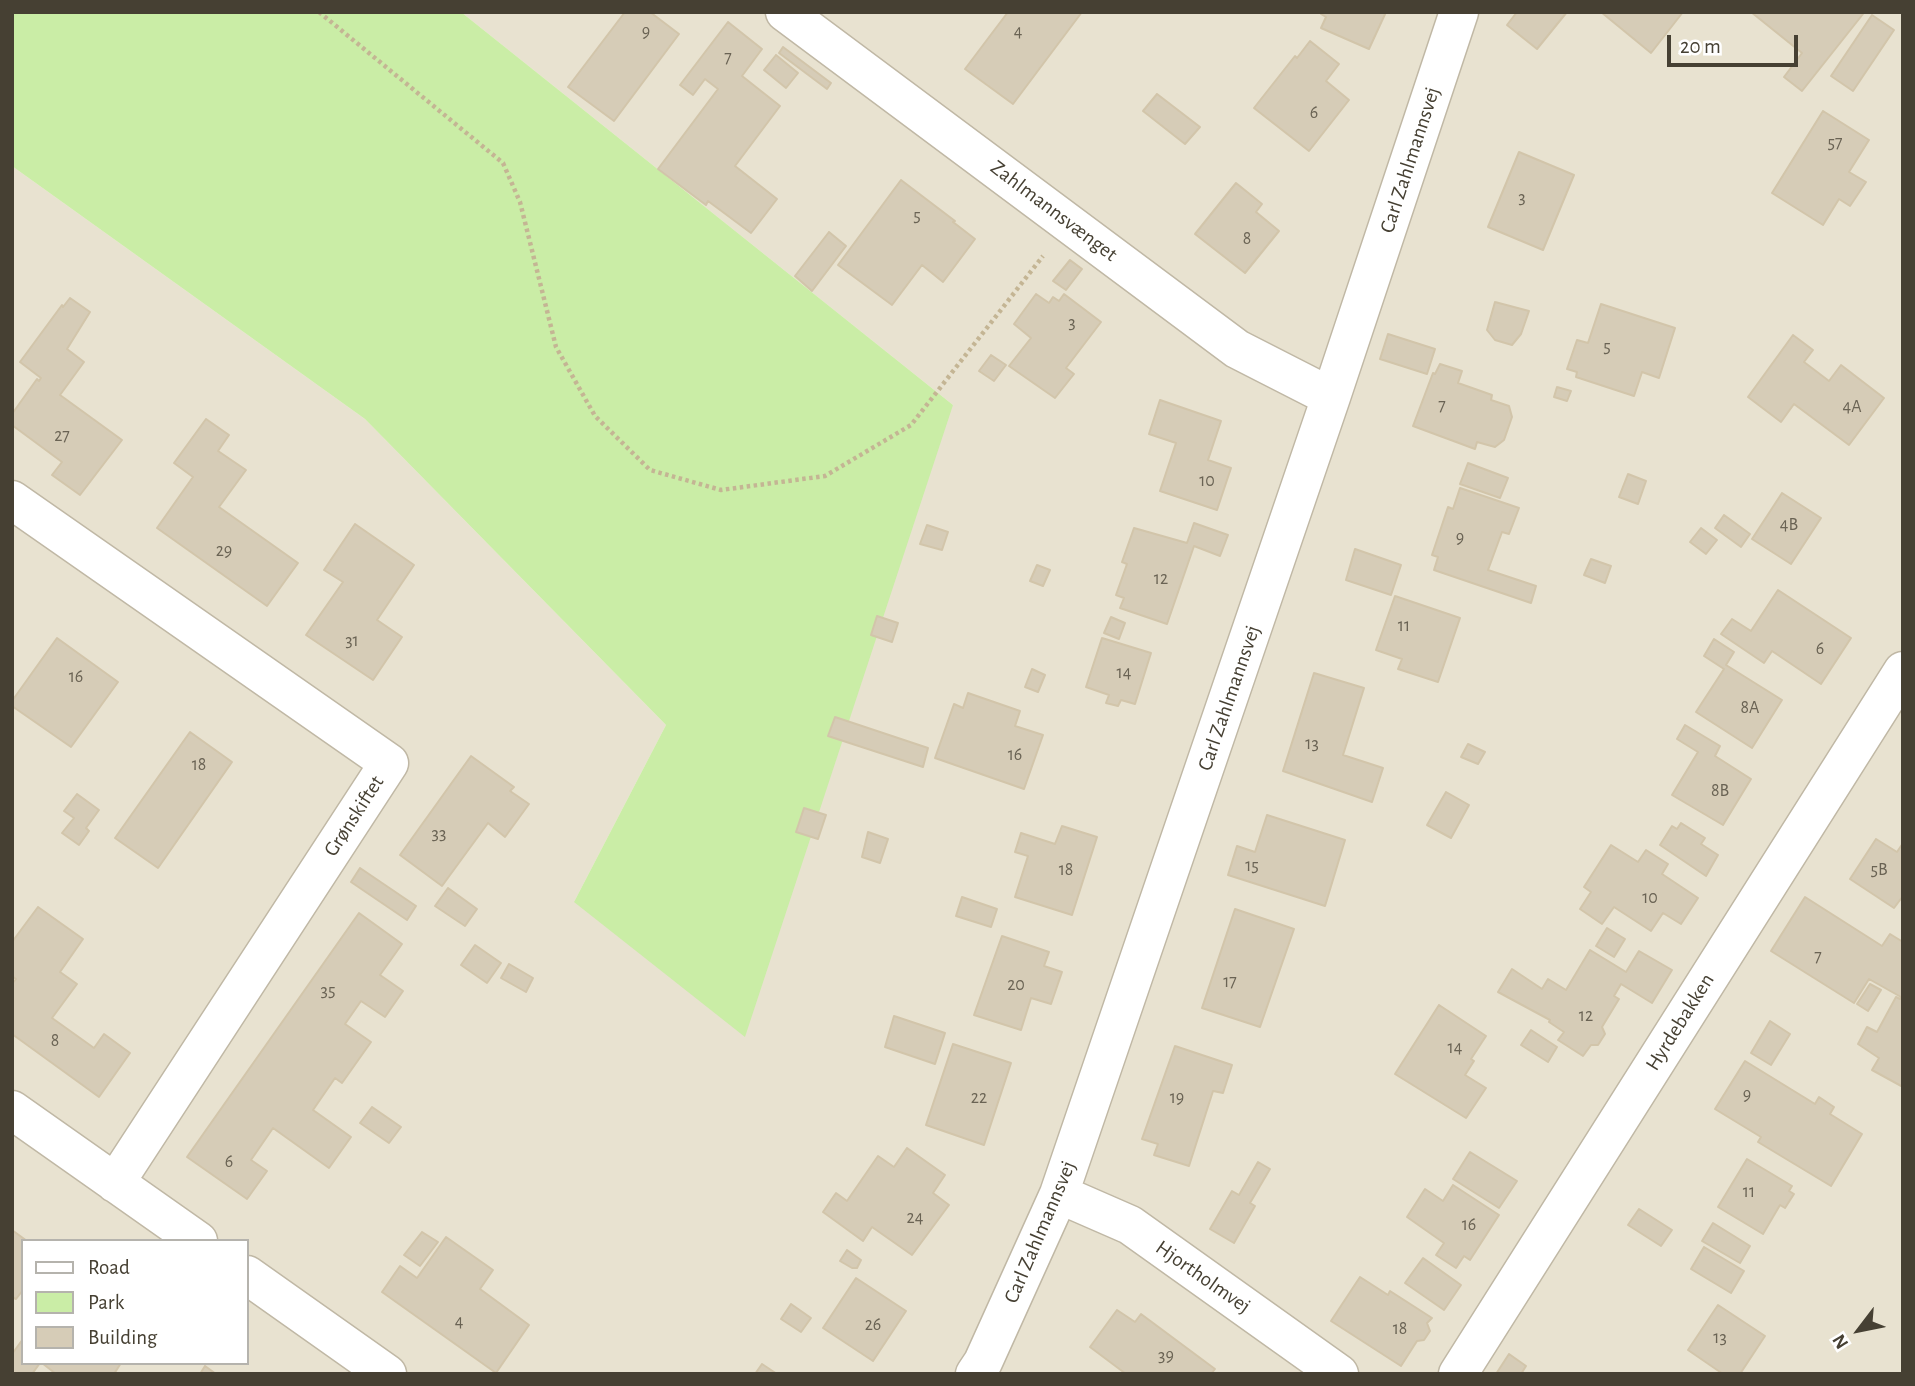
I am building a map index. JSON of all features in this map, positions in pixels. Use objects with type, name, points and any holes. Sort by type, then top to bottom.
[{"type":"street","name":"Zahlmannsvænget","points":[[785,12],[1237,349],[1331,397]]},
{"type":"street","name":"Carl Zahlmannsvej","points":[[975,1374],[984,1362],[1059,1194],[1331,397],[1459,12]]},
{"type":"street","name":"Grønskiftet","points":[[12,500],[389,763],[115,1183]]},
{"type":"street","name":"Hyrdebakken","points":[[1458,1374],[1903,671]]},
{"type":"street","points":[[12,1110],[195,1239]]},
{"type":"street","name":"Hjortholmvej","points":[[1059,1194],[1129,1225],[1339,1374]]},
{"type":"street","points":[[248,1276],[387,1374]]},
{"type":"path","points":[[319,12],[503,163],[520,202],[556,347],[595,416],[650,470],[721,490],[825,476],[911,425],[1069,222]]},
{"type":"shaded area","points":[[461,12],[1903,12],[1903,1374],[12,1374],[12,166],[365,419],[666,725],[574,902],[953,405]]},
{"type":"green space","points":[[12,12],[461,12],[953,405],[745,1037],[574,902],[666,725],[365,419],[12,166]]},
{"type":"building","points":[[625,12],[650,12],[679,34],[614,121],[568,87]]},
{"type":"building","points":[[1008,12],[1082,12],[1013,104],[965,69]]},
{"type":"building","points":[[1322,12],[1386,12],[1369,49],[1321,28],[1326,17]]},
{"type":"building","points":[[1517,12],[1567,12],[1537,49],[1507,25]]},
{"type":"building","points":[[1601,12],[1683,12],[1651,53]]},
{"type":"building","points":[[1751,12],[1863,14],[1802,91],[1784,77],[1802,53]]},
{"type":"building","points":[[1872,15],[1894,30],[1853,91],[1831,76]]},
{"type":"building","points":[[728,22],[762,49],[742,76],[780,106],[735,166],[777,199],[751,233],[708,201],[706,205],[658,169],[718,89],[705,79],[693,95],[680,85]]},
{"type":"building","points":[[1310,41],[1339,64],[1326,81],[1349,100],[1309,151],[1254,108]]},
{"type":"building","points":[[783,47],[831,83],[827,89],[779,53]]},
{"type":"building","points":[[776,55],[798,73],[786,88],[764,70]]},
{"type":"building","points":[[1157,94],[1200,127],[1185,144],[1143,111]]},
{"type":"building","points":[[1823,111],[1869,140],[1849,172],[1866,182],[1850,206],[1839,199],[1823,225],[1772,193]]},
{"type":"building","points":[[1519,152],[1574,175],[1543,250],[1488,227]]},
{"type":"building","points":[[901,180],[975,239],[943,282],[922,265],[892,305],[838,265]]},
{"type":"building","points":[[1236,183],[1262,204],[1256,212],[1279,231],[1245,273],[1195,234]]},
{"type":"building","points":[[829,232],[846,246],[812,291],[795,276]]},
{"type":"building","points":[[1070,260],[1082,269],[1066,290],[1053,281]]},
{"type":"building","points":[[1036,294],[1049,303],[1053,297],[1059,301],[1064,294],[1101,322],[1066,368],[1074,374],[1055,398],[1009,366],[1031,338],[1014,324]]},
{"type":"building","points":[[70,298],[90,312],[67,349],[84,362],[60,395],[122,440],[80,495],[52,475],[62,462],[12,425],[12,414],[37,379],[39,381],[41,378],[20,362]]},
{"type":"building","points":[[1495,302],[1529,311],[1521,334],[1512,345],[1495,340],[1487,330]]},
{"type":"building","points":[[1601,304],[1675,328],[1659,378],[1642,372],[1634,396],[1576,377],[1577,372],[1567,369],[1577,340],[1588,343]]},
{"type":"building","points":[[1388,334],[1435,349],[1427,374],[1380,359]]},
{"type":"building","points":[[1793,335],[1813,350],[1804,362],[1829,381],[1841,365],[1884,398],[1849,445],[1794,404],[1781,422],[1748,397]]},
{"type":"building","points":[[991,355],[1006,365],[994,381],[979,371]]},
{"type":"building","points":[[1440,364],[1462,371],[1458,383],[1492,395],[1491,400],[1509,406],[1512,417],[1504,440],[1495,447],[1477,442],[1475,449],[1413,426],[1433,373],[1435,374]]},
{"type":"building","points":[[1557,387],[1571,391],[1567,401],[1554,397]]},
{"type":"building","points":[[1160,400],[1221,421],[1208,460],[1231,468],[1217,510],[1160,491],[1176,443],[1149,434]]},
{"type":"building","points":[[206,419],[229,435],[218,451],[246,470],[219,507],[298,563],[267,606],[157,528],[193,477],[174,463]]},
{"type":"building","points":[[1468,463],[1508,478],[1500,498],[1460,484]]},
{"type":"building","points":[[1628,474],[1646,481],[1638,504],[1619,497]]},
{"type":"building","points":[[1460,488],[1519,508],[1509,534],[1502,532],[1488,570],[1536,586],[1531,603],[1434,570],[1438,557],[1432,555],[1448,507],[1453,509]]},
{"type":"building","points":[[1782,493],[1821,518],[1791,564],[1752,539]]},
{"type":"building","points":[[1724,515],[1750,534],[1741,547],[1715,528]]},
{"type":"building","points":[[1194,523],[1228,535],[1220,556],[1194,546],[1167,624],[1120,608],[1124,598],[1116,595],[1127,564],[1122,562],[1134,528],[1187,543]]},
{"type":"building","points":[[355,524],[414,565],[377,620],[402,637],[373,680],[306,635],[343,582],[324,570]]},
{"type":"building","points":[[927,525],[948,532],[942,550],[920,544]]},
{"type":"building","points":[[1701,528],[1717,540],[1706,554],[1690,542]]},
{"type":"building","points":[[1355,549],[1401,565],[1391,595],[1346,580]]},
{"type":"building","points":[[1591,559],[1611,566],[1605,583],[1584,575]]},
{"type":"building","points":[[1037,565],[1050,570],[1043,586],[1030,581]]},
{"type":"building","points":[[1778,590],[1851,638],[1821,684],[1772,651],[1764,663],[1721,634],[1732,619],[1751,631]]},
{"type":"building","points":[[1395,596],[1460,618],[1438,682],[1398,669],[1402,659],[1376,650]]},
{"type":"building","points":[[877,616],[898,623],[892,642],[871,635]]},
{"type":"building","points":[[1111,617],[1125,623],[1119,639],[1104,633]]},
{"type":"building","points":[[57,638],[118,682],[71,747],[12,706],[12,701]]},
{"type":"building","points":[[1102,638],[1151,653],[1135,704],[1121,700],[1118,706],[1106,703],[1109,695],[1086,687]]},
{"type":"building","points":[[1714,639],[1734,652],[1726,665],[1782,700],[1752,748],[1696,712],[1724,669],[1704,656]]},
{"type":"building","points":[[1032,669],[1045,675],[1038,692],[1025,687]]},
{"type":"building","points":[[1314,673],[1364,688],[1343,755],[1383,768],[1372,802],[1283,771]]},
{"type":"building","points":[[968,693],[1020,711],[1015,726],[1043,735],[1024,789],[935,758],[954,704],[963,708]]},
{"type":"building","points":[[835,717],[928,748],[923,767],[828,736]]},
{"type":"building","points":[[1685,725],[1720,746],[1715,756],[1751,779],[1723,825],[1672,795],[1698,752],[1677,739]]},
{"type":"building","points":[[190,732],[232,762],[158,868],[115,838]]},
{"type":"building","points":[[1468,744],[1485,752],[1478,764],[1461,757]]},
{"type":"building","points":[[471,756],[514,787],[510,791],[529,804],[505,837],[488,823],[442,886],[400,855]]},
{"type":"building","points":[[1446,792],[1469,805],[1451,838],[1427,825]]},
{"type":"building","points":[[77,794],[99,810],[86,828],[89,831],[79,845],[62,833],[74,818],[64,811]]},
{"type":"building","points":[[804,808],[826,815],[818,839],[796,832]]},
{"type":"building","points":[[1267,815],[1345,840],[1325,906],[1228,875],[1237,846],[1255,852]]},
{"type":"building","points":[[1681,823],[1705,838],[1701,844],[1718,855],[1706,876],[1660,845],[1672,826],[1677,829]]},
{"type":"building","points":[[1062,826],[1097,837],[1072,915],[1015,897],[1028,856],[1015,852],[1021,833],[1055,844]]},
{"type":"building","points":[[868,832],[888,839],[880,863],[862,857]]},
{"type":"building","points":[[1876,839],[1897,852],[1903,843],[1903,896],[1894,908],[1850,879]]},
{"type":"building","points":[[1611,845],[1638,862],[1646,850],[1668,864],[1662,874],[1698,898],[1681,924],[1663,913],[1651,931],[1614,907],[1602,924],[1580,909],[1591,892],[1584,887]]},
{"type":"building","points":[[360,868],[416,906],[407,920],[351,882]]},
{"type":"building","points":[[448,888],[477,909],[465,926],[435,906]]},
{"type":"building","points":[[962,897],[997,909],[991,927],[956,916]]},
{"type":"building","points":[[1805,897],[1882,946],[1890,934],[1903,942],[1903,1087],[1872,1070],[1879,1058],[1858,1044],[1867,1027],[1877,1032],[1896,997],[1901,997],[1869,979],[1854,1003],[1771,951]]},
{"type":"building","points":[[38,907],[83,939],[60,972],[77,984],[52,1018],[94,1048],[104,1034],[130,1053],[99,1097],[12,1034],[12,984],[16,979],[12,976],[12,942]]},
{"type":"building","points":[[1235,909],[1294,929],[1260,1027],[1202,1008]]},
{"type":"building","points":[[359,913],[402,944],[380,975],[403,991],[385,1017],[361,1001],[345,1024],[371,1042],[342,1083],[335,1078],[313,1110],[351,1137],[329,1168],[273,1128],[251,1160],[267,1171],[247,1199],[187,1157]]},
{"type":"building","points":[[1607,928],[1625,939],[1614,957],[1596,946]]},
{"type":"building","points":[[1002,936],[1049,952],[1044,966],[1062,972],[1051,1004],[1031,998],[1021,1030],[974,1015]]},
{"type":"building","points":[[475,945],[501,963],[487,983],[461,965]]},
{"type":"building","points":[[1590,950],[1626,972],[1639,951],[1672,970],[1652,1003],[1621,984],[1614,996],[1619,999],[1602,1027],[1605,1034],[1598,1045],[1591,1045],[1583,1056],[1558,1040],[1564,1032],[1549,1022],[1550,1020],[1498,992],[1512,969],[1542,989],[1548,979],[1566,990]]},
{"type":"building","points":[[509,964],[533,978],[526,992],[501,978]]},
{"type":"building","points":[[1870,984],[1881,990],[1868,1011],[1857,1004]]},
{"type":"building","points":[[1439,1005],[1486,1036],[1471,1059],[1474,1061],[1465,1075],[1486,1088],[1466,1118],[1395,1074]]},
{"type":"building","points":[[894,1016],[945,1033],[935,1064],[885,1047]]},
{"type":"building","points":[[1770,1021],[1790,1034],[1771,1065],[1751,1053]]},
{"type":"building","points":[[1531,1030],[1557,1047],[1548,1062],[1521,1045]]},
{"type":"building","points":[[953,1044],[1011,1063],[984,1145],[926,1125]]},
{"type":"building","points":[[1175,1046],[1232,1065],[1223,1093],[1213,1091],[1189,1166],[1154,1155],[1158,1144],[1142,1139]]},
{"type":"building","points":[[1745,1061],[1815,1104],[1819,1097],[1834,1107],[1830,1114],[1862,1134],[1831,1186],[1758,1142],[1761,1137],[1715,1109]]},
{"type":"building","points":[[372,1107],[401,1127],[389,1143],[360,1123]]},
{"type":"building","points":[[907,1148],[945,1175],[933,1193],[949,1205],[912,1255],[872,1227],[863,1241],[823,1212],[836,1193],[847,1201],[878,1156],[894,1167]]},
{"type":"building","points":[[1470,1152],[1517,1181],[1499,1208],[1453,1179]]},
{"type":"building","points":[[1747,1159],[1792,1186],[1789,1191],[1794,1194],[1785,1208],[1780,1205],[1763,1234],[1718,1207]]},
{"type":"building","points":[[1258,1162],[1270,1169],[1250,1203],[1255,1206],[1234,1243],[1210,1229],[1232,1191],[1239,1195]]},
{"type":"building","points":[[1453,1185],[1499,1215],[1470,1260],[1464,1256],[1456,1268],[1436,1255],[1444,1243],[1407,1217],[1425,1189],[1443,1201]]},
{"type":"building","points":[[1639,1209],[1672,1230],[1661,1246],[1628,1225]]},
{"type":"building","points":[[1713,1223],[1750,1246],[1740,1263],[1702,1241]]},
{"type":"building","points":[[12,1230],[24,1239],[21,1239],[21,1293],[16,1299],[12,1297]]},
{"type":"building","points":[[422,1232],[438,1242],[420,1266],[404,1255]]},
{"type":"building","points":[[446,1237],[493,1270],[480,1289],[529,1325],[496,1373],[382,1292],[400,1266],[417,1278]]},
{"type":"building","points":[[1704,1247],[1744,1271],[1731,1293],[1691,1269]]},
{"type":"building","points":[[847,1250],[861,1260],[857,1268],[840,1261]]},
{"type":"building","points":[[1423,1258],[1461,1285],[1444,1310],[1405,1283]]},
{"type":"building","points":[[1360,1277],[1388,1295],[1390,1291],[1432,1318],[1427,1323],[1430,1331],[1424,1340],[1417,1341],[1401,1366],[1331,1321]]},
{"type":"building","points":[[856,1278],[906,1311],[873,1361],[823,1328]]},
{"type":"building","points":[[791,1304],[811,1318],[801,1332],[781,1319]]},
{"type":"building","points":[[1718,1305],[1765,1336],[1740,1374],[1723,1374],[1688,1350]]},
{"type":"building","points":[[1117,1310],[1135,1322],[1141,1314],[1215,1369],[1211,1374],[1126,1374],[1090,1347]]},
{"type":"building","points":[[21,1342],[21,1365],[39,1365],[32,1374],[12,1374],[12,1354]]},
{"type":"building","points":[[1509,1354],[1526,1366],[1521,1374],[1496,1374]]},
{"type":"building","points":[[762,1364],[777,1374],[755,1374]]},
{"type":"building","points":[[45,1365],[120,1365],[114,1374],[56,1374]]},
{"type":"building","points":[[205,1366],[216,1374],[200,1374]]}]
